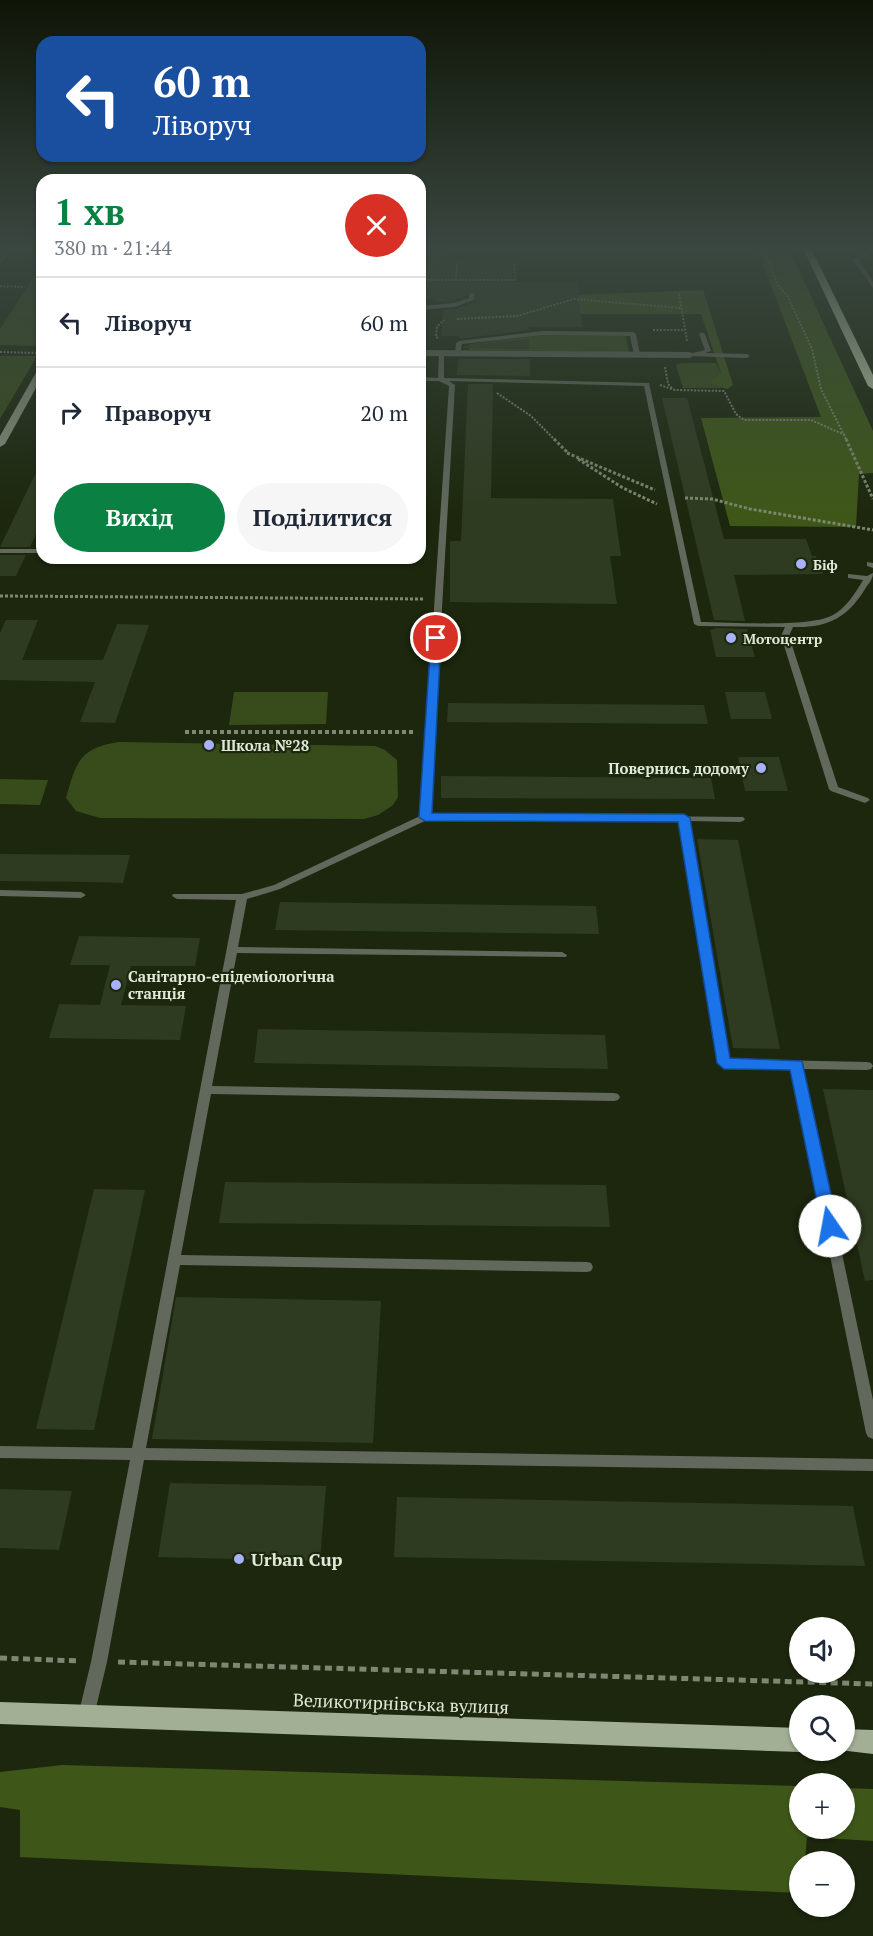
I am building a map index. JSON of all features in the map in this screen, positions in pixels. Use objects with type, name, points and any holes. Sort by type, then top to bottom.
[{"type":"highway","points":[[851,336],[868,369],[873,386]]},
{"type":"main road","points":[[1,441],[36,386]]},
{"type":"main road","name":"Великотирнівська вулиця","points":[[0,1713],[789,1740]]},
{"type":"main road","points":[[855,1741],[873,1742]]},
{"type":"street","points":[[426,353],[690,355]]},
{"type":"lane","points":[[458,353],[459,343],[517,336]]},
{"type":"lane","points":[[633,336],[637,355]]},
{"type":"lane","points":[[690,355],[708,351],[703,336]]},
{"type":"lane","points":[[441,353],[441,380]]},
{"type":"lane","points":[[690,355],[747,356]]},
{"type":"lane","points":[[426,379],[647,384],[698,624],[812,625],[836,617],[856,598],[870,577]]},
{"type":"lane","points":[[425,817],[452,385],[441,380]]},
{"type":"lane","points":[[0,551],[36,551]]},
{"type":"lane","points":[[851,576],[870,577]]},
{"type":"lane","points":[[790,625],[785,636],[834,789],[865,800]]},
{"type":"lane","points":[[177,896],[242,897],[277,887],[425,817],[741,819]]},
{"type":"lane","points":[[684,818],[724,1063],[867,1066]]},
{"type":"lane","points":[[0,893],[81,895]]},
{"type":"lane","points":[[86,1716],[99,1662],[242,897]]},
{"type":"lane","points":[[232,950],[562,955]]},
{"type":"lane","points":[[796,1065],[873,1433]]},
{"type":"lane","points":[[206,1090],[614,1097]]},
{"type":"lane","points":[[173,1260],[587,1267]]},
{"type":"lane","points":[[0,1452],[873,1465]]},
{"type":"path","points":[[436,336],[458,339],[466,343]]},
{"type":"path","points":[[686,336],[690,355]]},
{"type":"path","points":[[806,336],[812,349],[821,389],[831,405],[873,499]]},
{"type":"path","points":[[0,352],[36,353]]},
{"type":"path","points":[[661,355],[668,384],[675,390]]},
{"type":"path","points":[[647,384],[675,390],[723,391],[736,414],[744,420],[811,420],[845,435]]},
{"type":"path","points":[[497,393],[531,416],[567,453],[623,488],[674,512]]},
{"type":"path","points":[[567,453],[671,498],[712,499],[873,530]]},
{"type":"path","points":[[0,596],[438,600]]},
{"type":"path","points":[[185,732],[430,732]]},
{"type":"path","points":[[0,1658],[873,1684]]},
{"type":"green space","points":[[0,336],[36,336],[36,346],[0,345]]},
{"type":"green space","points":[[533,336],[626,336],[629,352],[469,350],[470,344]]},
{"type":"green space","points":[[709,336],[718,336],[733,385],[727,389],[710,384],[711,380],[721,373]]},
{"type":"green space","points":[[790,336],[829,336],[873,431],[873,473],[859,474],[856,527],[730,526],[701,418],[821,417]]},
{"type":"green space","points":[[0,356],[36,356],[36,358],[0,419]]},
{"type":"green space","points":[[716,363],[721,373],[711,380],[710,384],[723,388],[683,388],[676,365]]},
{"type":"green space","points":[[234,692],[328,692],[326,724],[229,725]]},
{"type":"green space","points":[[119,742],[375,746],[385,750],[397,760],[398,797],[393,805],[378,815],[364,819],[100,818],[76,811],[66,798],[81,759],[95,748]]},
{"type":"green space","points":[[0,779],[48,780],[40,805],[0,804]]},
{"type":"green space","points":[[62,1765],[789,1786],[789,1839],[807,1839],[806,1851],[789,1851],[789,1893],[20,1857],[20,1810],[0,1807],[0,1772]]},
{"type":"green space","points":[[855,1788],[873,1789],[873,1841],[840,1839],[855,1839]]},
{"type":"building","points":[[459,336],[480,336],[459,339]]},
{"type":"building","points":[[529,339],[529,349],[463,348],[464,346]]},
{"type":"building","points":[[458,359],[530,359],[530,376],[457,375]]},
{"type":"building","points":[[468,384],[493,384],[491,498],[613,499],[621,556],[610,556],[617,604],[450,602],[450,541],[461,541]]},
{"type":"building","points":[[662,398],[687,398],[724,539],[806,539],[812,556],[816,556],[823,574],[734,575],[745,621],[714,620]]},
{"type":"building","points":[[36,472],[36,534],[30,547],[0,547]]},
{"type":"building","points":[[0,555],[26,555],[16,576],[0,576]]},
{"type":"building","points":[[6,620],[38,620],[22,660],[103,660],[117,624],[149,625],[115,723],[80,722],[95,682],[0,680],[0,633]]},
{"type":"building","name":"Мотоцентр","points":[[716,628],[747,629],[755,657],[716,657],[710,630]]},
{"type":"building","points":[[725,692],[765,692],[772,719],[731,719]]},
{"type":"building","points":[[448,703],[704,705],[708,724],[447,722]]},
{"type":"building","name":"Повернись додому","points":[[738,757],[779,757],[788,791],[745,791]]},
{"type":"building","points":[[441,776],[711,778],[715,799],[441,798]]},
{"type":"building","points":[[697,839],[738,840],[780,1049],[733,1048]]},
{"type":"building","points":[[0,854],[130,855],[123,883],[0,881]]},
{"type":"building","points":[[280,902],[596,906],[599,934],[275,930]]},
{"type":"building","name":"Санітарно-епідеміологічна станція","points":[[79,936],[200,938],[195,966],[131,966],[121,1005],[186,1006],[180,1040],[49,1038],[59,1004],[100,1005],[110,965],[70,965]]},
{"type":"building","points":[[258,1029],[605,1035],[608,1069],[254,1063]]},
{"type":"building","points":[[823,1089],[873,1090],[873,1280],[865,1281]]},
{"type":"building","points":[[225,1182],[606,1185],[610,1227],[219,1223]]},
{"type":"building","points":[[94,1189],[145,1190],[94,1430],[36,1429]]},
{"type":"building","points":[[176,1297],[381,1301],[373,1443],[152,1439]]},
{"type":"building","points":[[170,1483],[326,1486],[320,1561],[158,1557]]},
{"type":"building","points":[[0,1489],[72,1491],[59,1550],[0,1548]]},
{"type":"building","points":[[397,1497],[853,1506],[865,1566],[394,1557]]},
{"type":"place","name":"Біф","points":[[801,564]]},
{"type":"place","name":"Мотоцентр","points":[[731,638]]},
{"type":"place","name":"Школа №28","points":[[209,745]]},
{"type":"place","name":"Повернись додому","points":[[761,768]]},
{"type":"place","name":"Санітарно-епідеміологічна станція","points":[[116,985]]},
{"type":"place","name":"Urban Cup","points":[[239,1559]]},
{"type":"route","points":[[436,638],[425,817],[684,818],[724,1063],[796,1065],[830,1226]]}]
